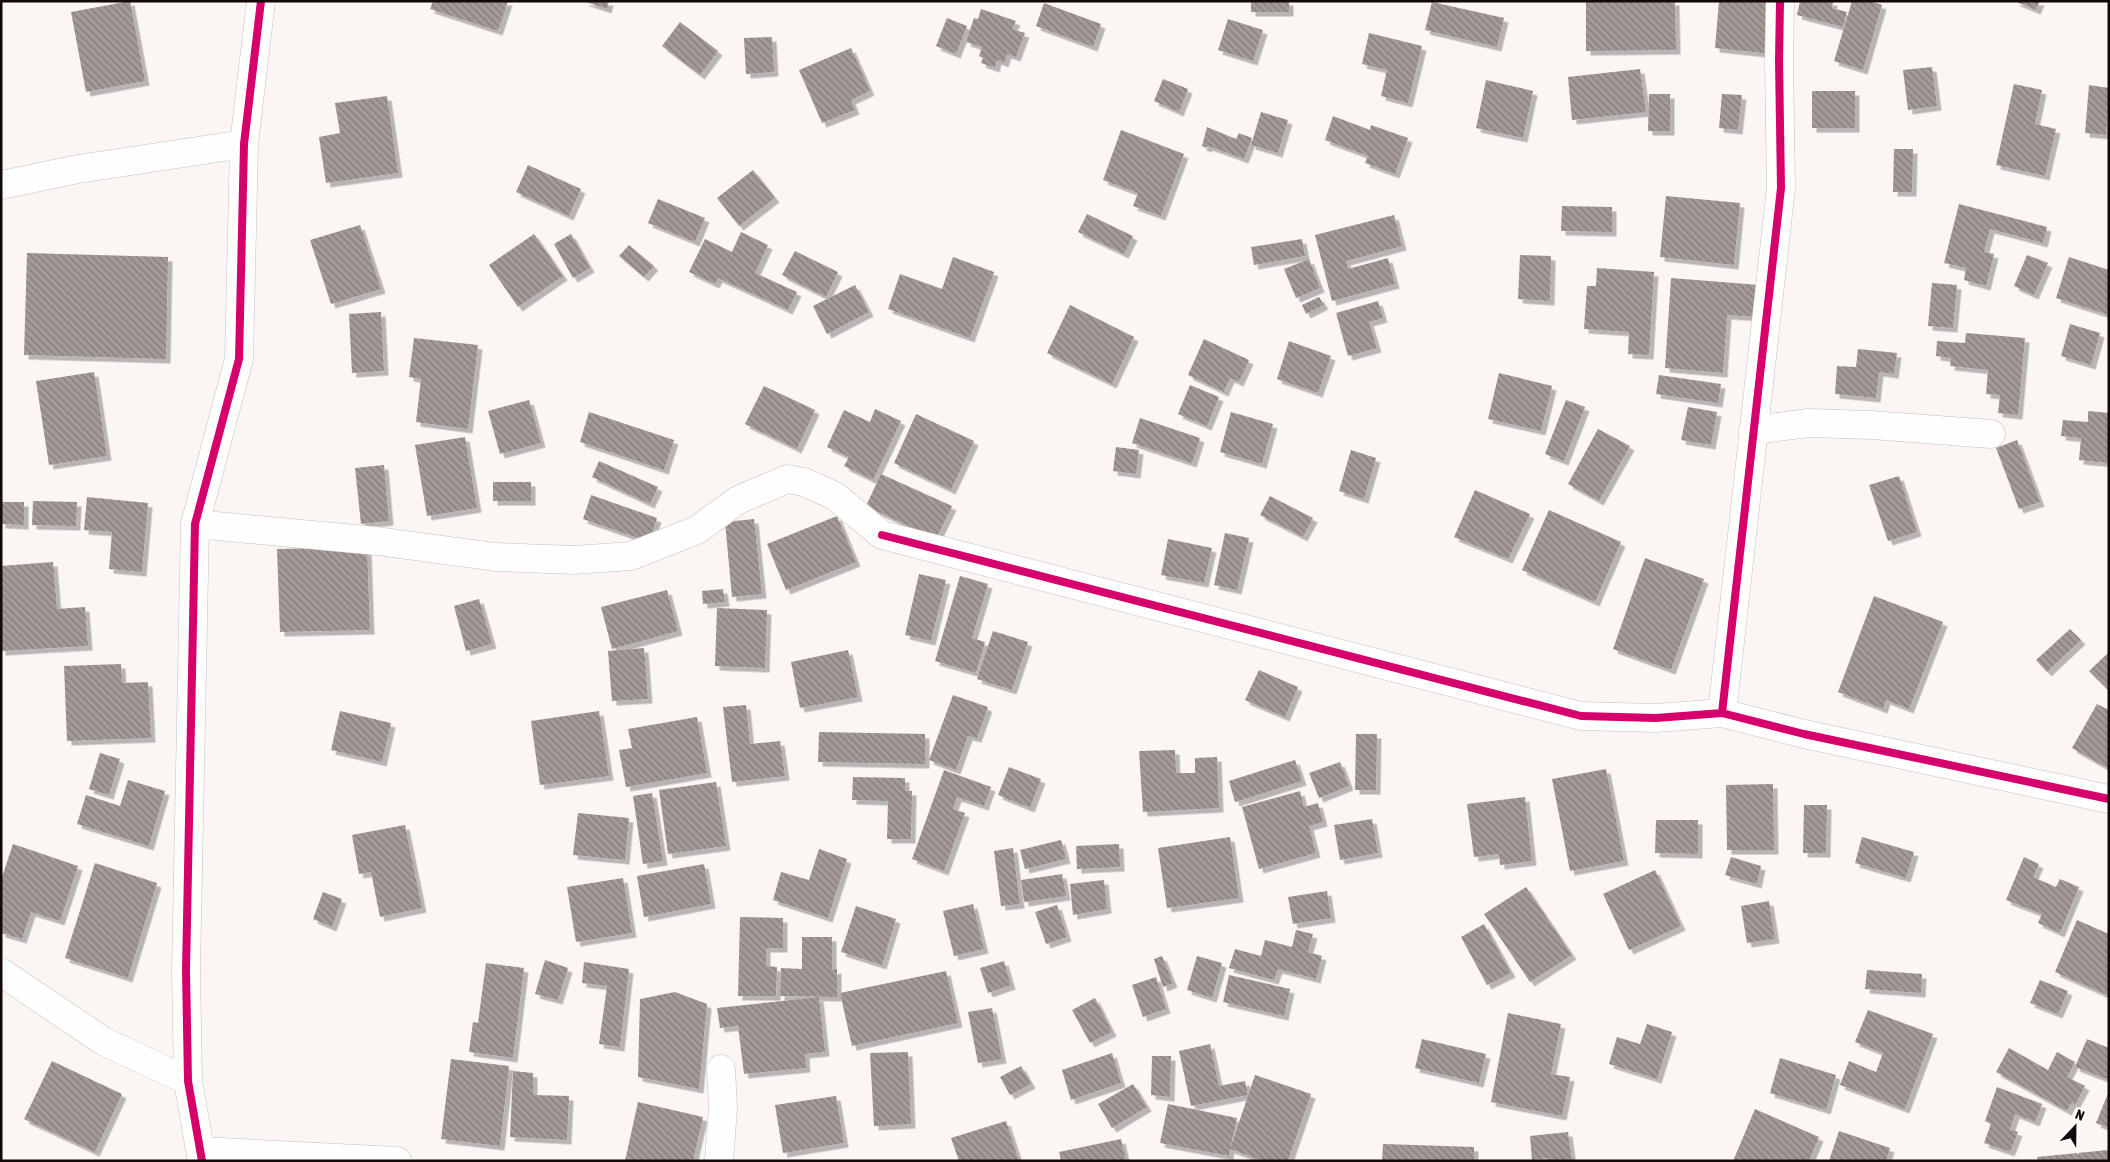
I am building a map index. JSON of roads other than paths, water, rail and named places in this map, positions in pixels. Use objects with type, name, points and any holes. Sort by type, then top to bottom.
[{"type":"street","points":[[261,1],[244,144],[239,359],[195,524],[186,970],[188,1081],[201,1156],[397,1161]]},
{"type":"street","points":[[1722,713],[1781,188],[1778,61],[1780,1]]},
{"type":"street","points":[[1,185],[78,169],[244,144]]},
{"type":"street","points":[[1753,430],[1809,423],[1872,424],[1991,434]]},
{"type":"street","points":[[195,524],[377,541],[495,557],[574,560],[631,556],[696,530],[738,500],[787,479],[804,482],[835,496],[882,535],[1581,716],[1656,718],[1722,713],[1813,736],[2109,799]]},
{"type":"street","points":[[1,972],[103,1041],[188,1081]]},
{"type":"street","points":[[719,1161],[723,1108],[721,1069]]}]
